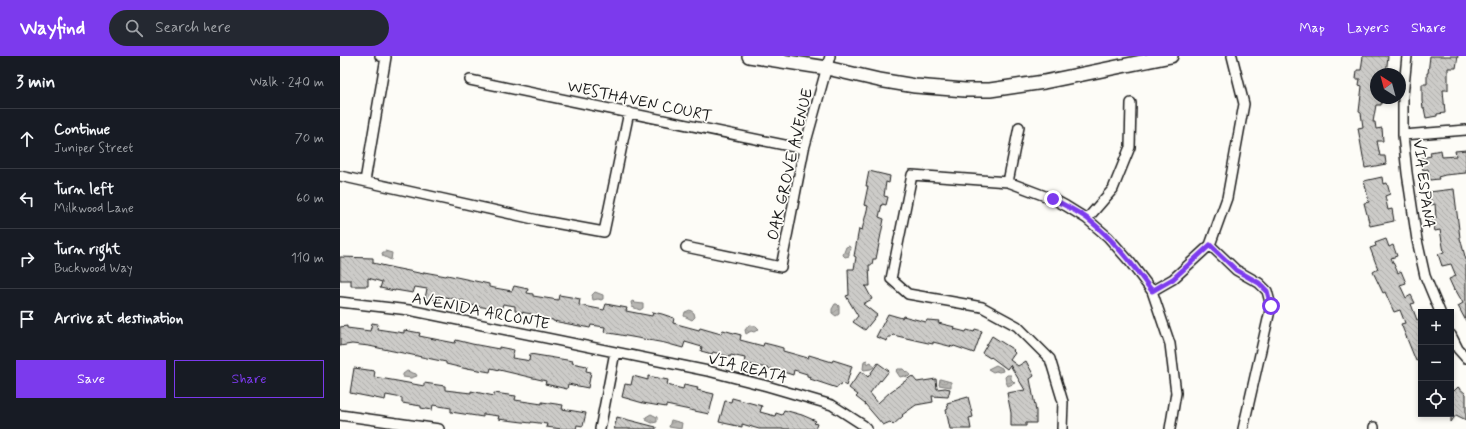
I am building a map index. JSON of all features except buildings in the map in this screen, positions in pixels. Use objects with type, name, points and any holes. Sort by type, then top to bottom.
[{"type":"main road","points":[[749,56],[828,62],[879,80],[915,86],[965,90],[990,90],[1044,82],[1171,56]]},
{"type":"street","points":[[365,181],[383,56]]},
{"type":"street","points":[[1152,291],[1173,279],[1210,245],[1227,198],[1244,104],[1232,56]]},
{"type":"street","name":"VIA ESPANA","points":[[1407,56],[1403,96],[1403,135],[1417,240],[1425,276],[1439,309]]},
{"type":"street","name":"OAK GROVE AVENUE","points":[[686,247],[781,267],[804,149],[828,62]]},
{"type":"street","name":"WESTHAVEN COURT","points":[[470,80],[804,149]]},
{"type":"street","points":[[1087,219],[1112,189],[1130,147],[1131,103]]},
{"type":"street","points":[[340,176],[538,220],[604,232],[629,112]]},
{"type":"street","points":[[1008,182],[1019,127]]},
{"type":"street","points":[[1403,135],[1466,130]]},
{"type":"street","points":[[1062,429],[1063,402],[1050,359],[1016,326],[982,307],[908,294],[891,279],[912,175],[1008,182],[1053,199],[1087,219],[1108,237],[1130,262],[1152,291],[1170,344],[1176,393],[1170,429]]},
{"type":"street","points":[[1210,245],[1236,270],[1259,283],[1267,291],[1271,306],[1243,429]]},
{"type":"street","name":"AVENIDA ARCONTE","points":[[340,302],[409,310],[615,352]]},
{"type":"street","points":[[1454,341],[1458,349],[1466,358]]},
{"type":"street","points":[[600,429],[615,352]]},
{"type":"street","name":"VIA REATA","points":[[615,352],[708,371],[832,405],[867,429]]},
{"type":"street","points":[[340,415],[439,429]]},
{"type":"water","points":[[849,246],[851,249],[849,256],[845,257],[843,255],[846,247]]},
{"type":"water","points":[[385,251],[392,253],[391,260],[383,256],[382,253]]},
{"type":"water","points":[[595,292],[603,295],[603,299],[593,300],[592,295]]},
{"type":"water","points":[[633,301],[635,303],[643,304],[643,308],[640,310],[632,307],[631,302]]},
{"type":"water","points":[[835,304],[839,306],[839,314],[836,316],[832,313],[832,309]]},
{"type":"water","points":[[690,310],[694,313],[695,317],[692,320],[684,316],[685,312]]},
{"type":"water","points":[[749,325],[756,326],[759,329],[746,334],[745,330]]},
{"type":"water","points":[[867,360],[867,364],[871,362],[874,367],[864,370],[864,361]]},
{"type":"water","points":[[996,365],[1002,368],[1003,371],[993,372],[988,369]]},
{"type":"water","points":[[898,369],[907,371],[910,375],[908,377],[900,377],[896,371]]},
{"type":"water","points":[[407,371],[416,374],[417,376],[411,378],[403,377],[403,374]]},
{"type":"water","points":[[1007,375],[1011,375],[1011,379],[1015,383],[1008,386],[1005,377]]},
{"type":"water","points":[[940,379],[951,382],[951,387],[939,385]]},
{"type":"water","points":[[651,414],[657,417],[657,422],[652,423],[646,420],[646,417]]},
{"type":"water","points":[[671,420],[682,423],[681,429],[669,427]]},
{"type":"route","points":[[1053,199],[1087,219],[1108,237],[1130,262],[1152,291],[1173,279],[1196,260],[1210,245],[1236,270],[1259,283],[1267,291],[1271,306]]}]
